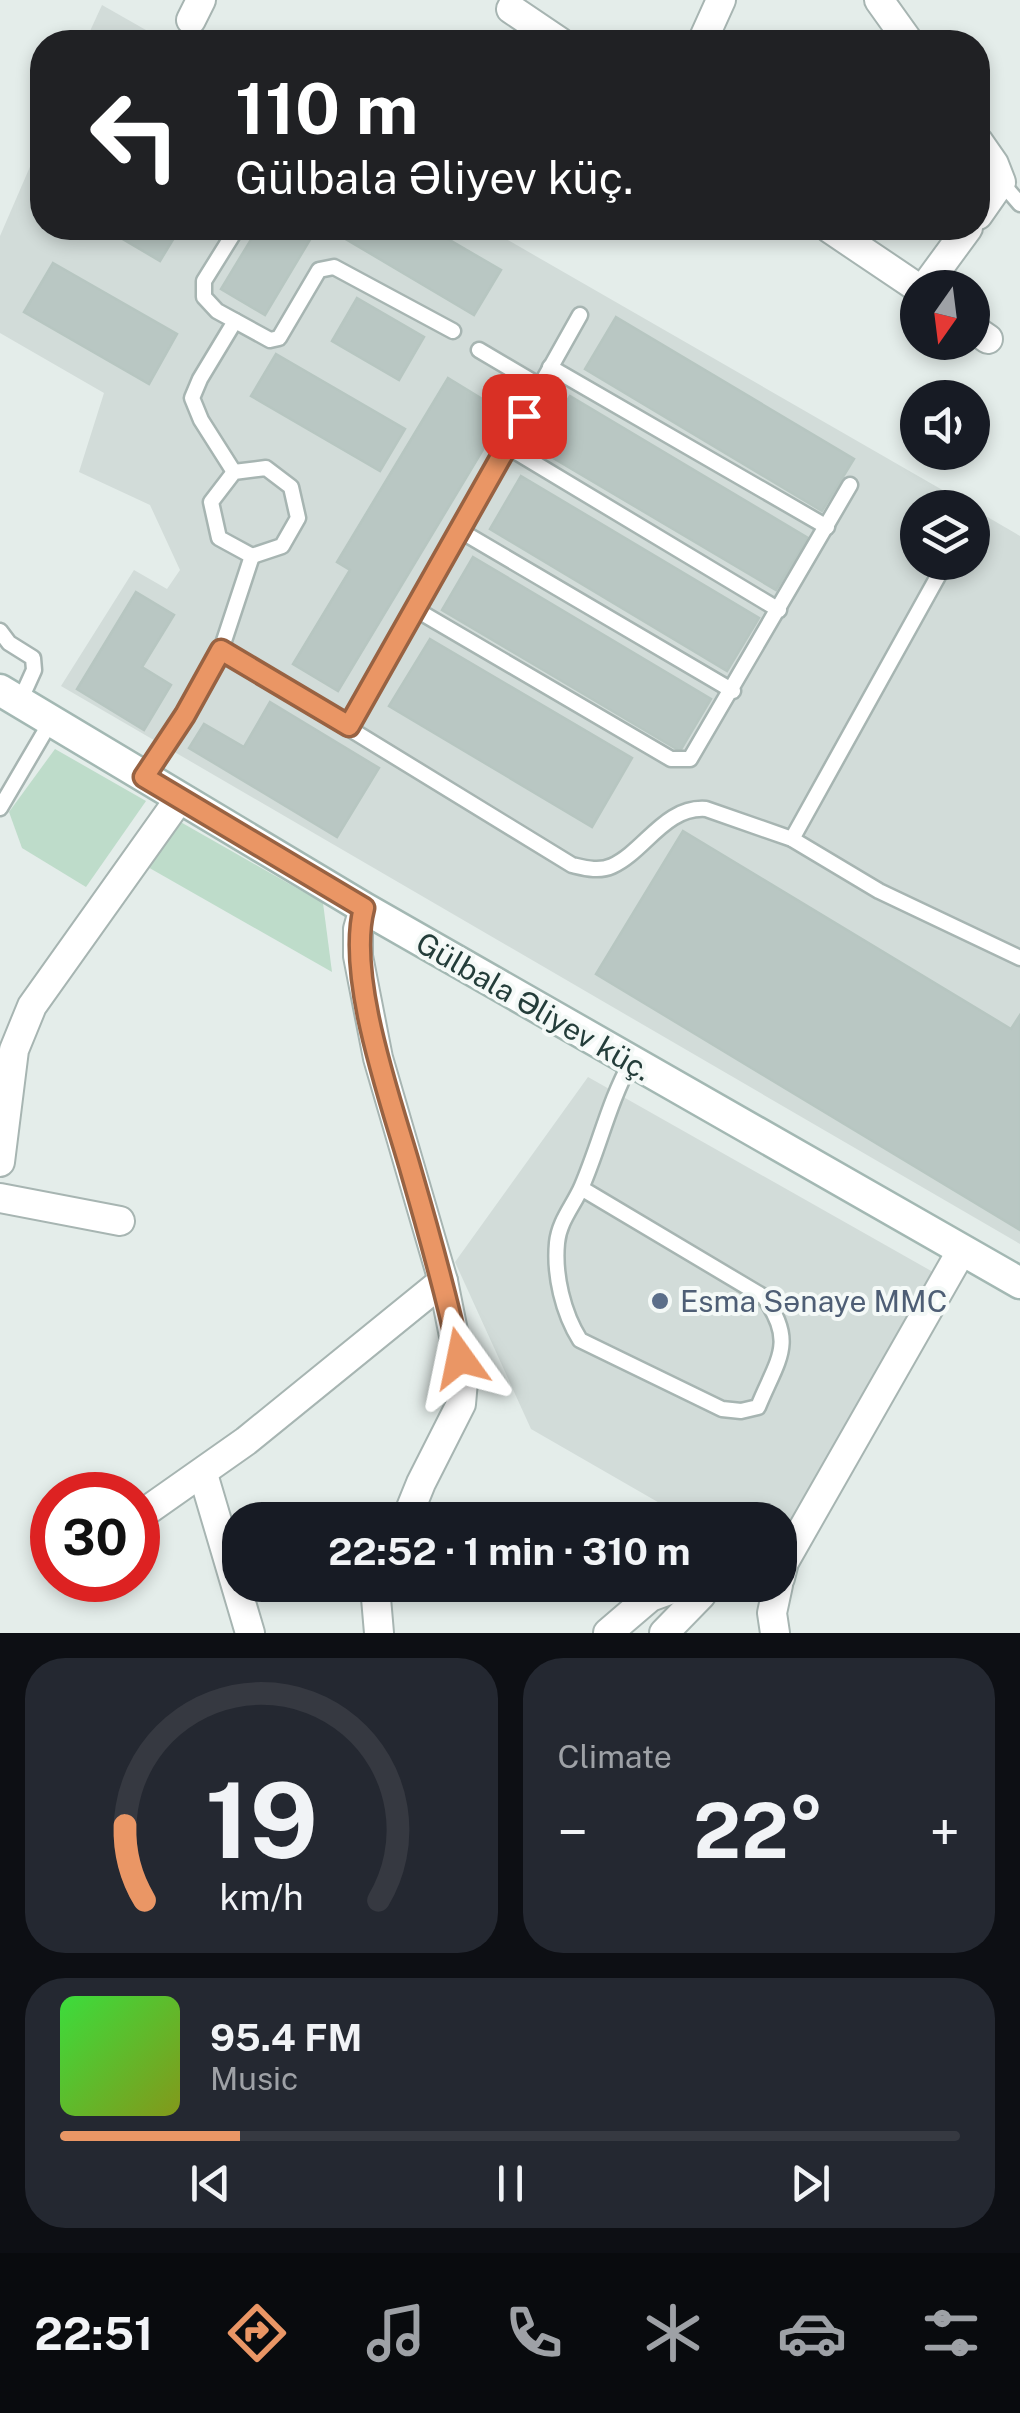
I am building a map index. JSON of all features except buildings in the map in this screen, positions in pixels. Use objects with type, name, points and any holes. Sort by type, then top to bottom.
[{"type":"street","points":[[707,30],[721,0]]},
{"type":"street","points":[[879,0],[900,30]]},
{"type":"street","points":[[511,9],[542,30]]},
{"type":"street","points":[[990,158],[1001,182],[990,198]]},
{"type":"street","points":[[847,240],[900,274]]},
{"type":"street","points":[[935,270],[959,240]]},
{"type":"street","name":"Gülbala Əliyev küç.","points":[[10,696],[364,908],[1020,1283]]},
{"type":"street","points":[[0,1162],[6,1071],[32,1006],[180,798]]},
{"type":"street","points":[[364,908],[358,930],[358,956],[378,1058],[443,1281],[463,1381],[461,1404],[415,1502]]},
{"type":"street","points":[[0,1198],[120,1221]]},
{"type":"street","points":[[797,1544],[962,1250]]},
{"type":"street","points":[[160,1502],[203,1474],[443,1281]]},
{"type":"street","points":[[203,1474],[250,1633]]},
{"type":"street","points":[[376,1602],[379,1633]]},
{"type":"street","points":[[608,1633],[644,1602]]},
{"type":"street","points":[[664,1633],[694,1602]]},
{"type":"street","points":[[774,1602],[775,1633]]},
{"type":"lane","points":[[1001,182],[1020,204]]},
{"type":"lane","points":[[230,240],[204,281],[204,296],[217,311],[270,340],[279,338],[319,270],[326,267],[334,267],[453,332]]},
{"type":"lane","points":[[349,726],[580,315]]},
{"type":"lane","points":[[234,472],[200,420],[192,398],[235,321]]},
{"type":"lane","points":[[479,350],[540,386]]},
{"type":"lane","points":[[550,367],[827,526]]},
{"type":"lane","points":[[506,446],[779,610]]},
{"type":"lane","points":[[266,468],[291,487],[298,518],[282,546],[252,556],[219,538],[211,502],[234,472],[266,468]]},
{"type":"lane","points":[[415,609],[670,760],[690,759],[850,485]]},
{"type":"lane","points":[[459,530],[732,691]]},
{"type":"lane","points":[[144,777],[221,650],[252,556]]},
{"type":"lane","points":[[792,839],[936,580]]},
{"type":"lane","points":[[0,631],[9,643],[33,658],[34,670],[10,696]]},
{"type":"lane","points":[[221,650],[572,865],[591,870],[611,866],[676,815],[691,808],[706,809],[792,839],[879,891],[1020,958]]},
{"type":"lane","points":[[0,808],[51,721]]},
{"type":"lane","points":[[581,1188],[764,1297],[779,1317],[785,1340],[758,1406],[741,1411],[722,1409],[580,1340],[569,1324],[560,1285],[557,1241],[565,1216],[581,1188],[614,1093],[632,1062]]},
{"type":"shaded area","points":[[102,5],[146,30],[91,30]]},
{"type":"shaded area","points":[[30,167],[30,240],[508,240],[900,466],[900,470],[908,470],[942,490],[900,490],[900,580],[990,580],[990,518],[1020,536],[1020,1244],[61,686],[134,570],[167,589],[180,570],[150,505],[79,472],[104,393],[0,333],[0,236]]},
{"type":"shaded area","points":[[588,1077],[933,1272],[797,1520],[797,1502],[658,1502],[531,1429],[455,1262]]},
{"type":"green space","points":[[55,749],[146,801],[86,887],[22,848],[9,812]]},
{"type":"green space","points":[[177,820],[323,903],[332,972],[146,866]]},
{"type":"place","name":"Esma Sənaye MMC","points":[[660,1301]]},
{"type":"route","points":[[460,1358],[443,1281],[378,1058],[358,956],[358,930],[364,908],[144,777],[221,650],[349,726],[524,416]]}]
